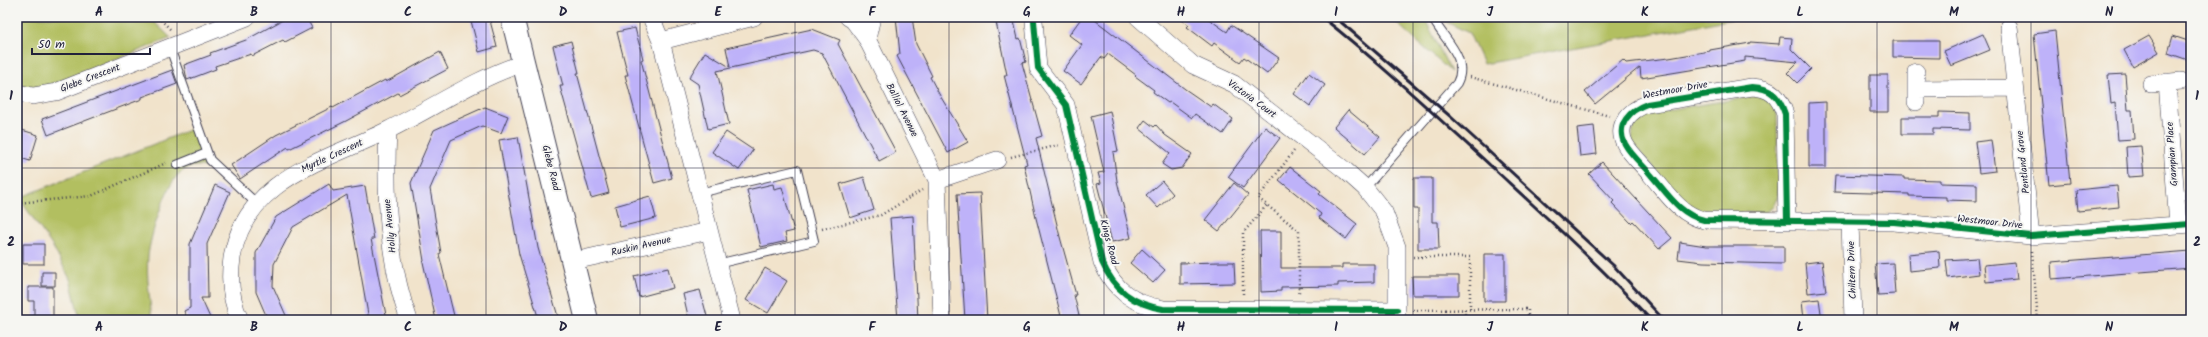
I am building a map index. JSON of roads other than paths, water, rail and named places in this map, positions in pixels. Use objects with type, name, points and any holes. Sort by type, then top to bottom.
[{"type":"street","name":"Glebe Crescent","points":[[18,97],[56,92],[247,17]]},
{"type":"street","name":"Glebe Road","points":[[512,17],[574,261],[587,320]]},
{"type":"street","points":[[650,17],[661,41],[732,320]]},
{"type":"street","points":[[661,41],[754,17]]},
{"type":"street","name":"Balliol Avenue","points":[[848,17],[853,20],[867,39],[937,180],[942,320]]},
{"type":"street","points":[[867,39],[872,17]]},
{"type":"street","name":"Victoria Court","points":[[1138,17],[1194,65],[1234,84],[1346,170],[1365,188],[1384,212],[1393,231],[1398,257],[1397,315]]},
{"type":"street","name":"Kings Road","points":[[1034,21],[1038,68],[1066,105],[1102,262],[1108,276],[1118,289],[1136,302],[1163,309],[1299,309],[1397,315]]},
{"type":"street","name":"Pentland Grove","points":[[2009,27],[2031,236]]},
{"type":"street","name":"Myrtle Crescent","points":[[240,320],[232,295],[231,262],[236,238],[246,217],[256,203],[269,190],[293,174],[388,130],[494,74],[524,63]]},
{"type":"street","name":"Grampian Place","points":[[2166,82],[2184,225]]},
{"type":"street","name":"Westmoor Drive","points":[[1787,220],[1785,114],[1781,101],[1768,90],[1752,87],[1646,104],[1632,111],[1624,120],[1623,127],[1625,144],[1681,209],[1687,214],[1704,220],[1894,222],[2031,236],[2184,225]]},
{"type":"street","points":[[1916,88],[2015,88]]},
{"type":"street","name":"Holly Avenue","points":[[388,130],[386,176],[388,221],[395,266],[409,320]]},
{"type":"street","points":[[937,180],[997,160]]},
{"type":"street","name":"Chiltern Drive","points":[[1850,221],[1853,320]]},
{"type":"street","name":"Ruskin Avenue","points":[[574,261],[709,231]]},
{"type":"lane","points":[[1365,188],[1457,83],[1462,74],[1460,63],[1454,50],[1432,17]]},
{"type":"lane","points":[[170,48],[207,153],[217,169],[256,203]]},
{"type":"lane","points":[[175,162],[207,153]]},
{"type":"lane","points":[[699,193],[797,170],[814,241],[717,264]]},
{"type":"railway","points":[[1322,17],[1387,72],[1553,223],[1651,320]]},
{"type":"railway","points":[[1335,17],[1451,117],[1613,265],[1664,320]]}]
